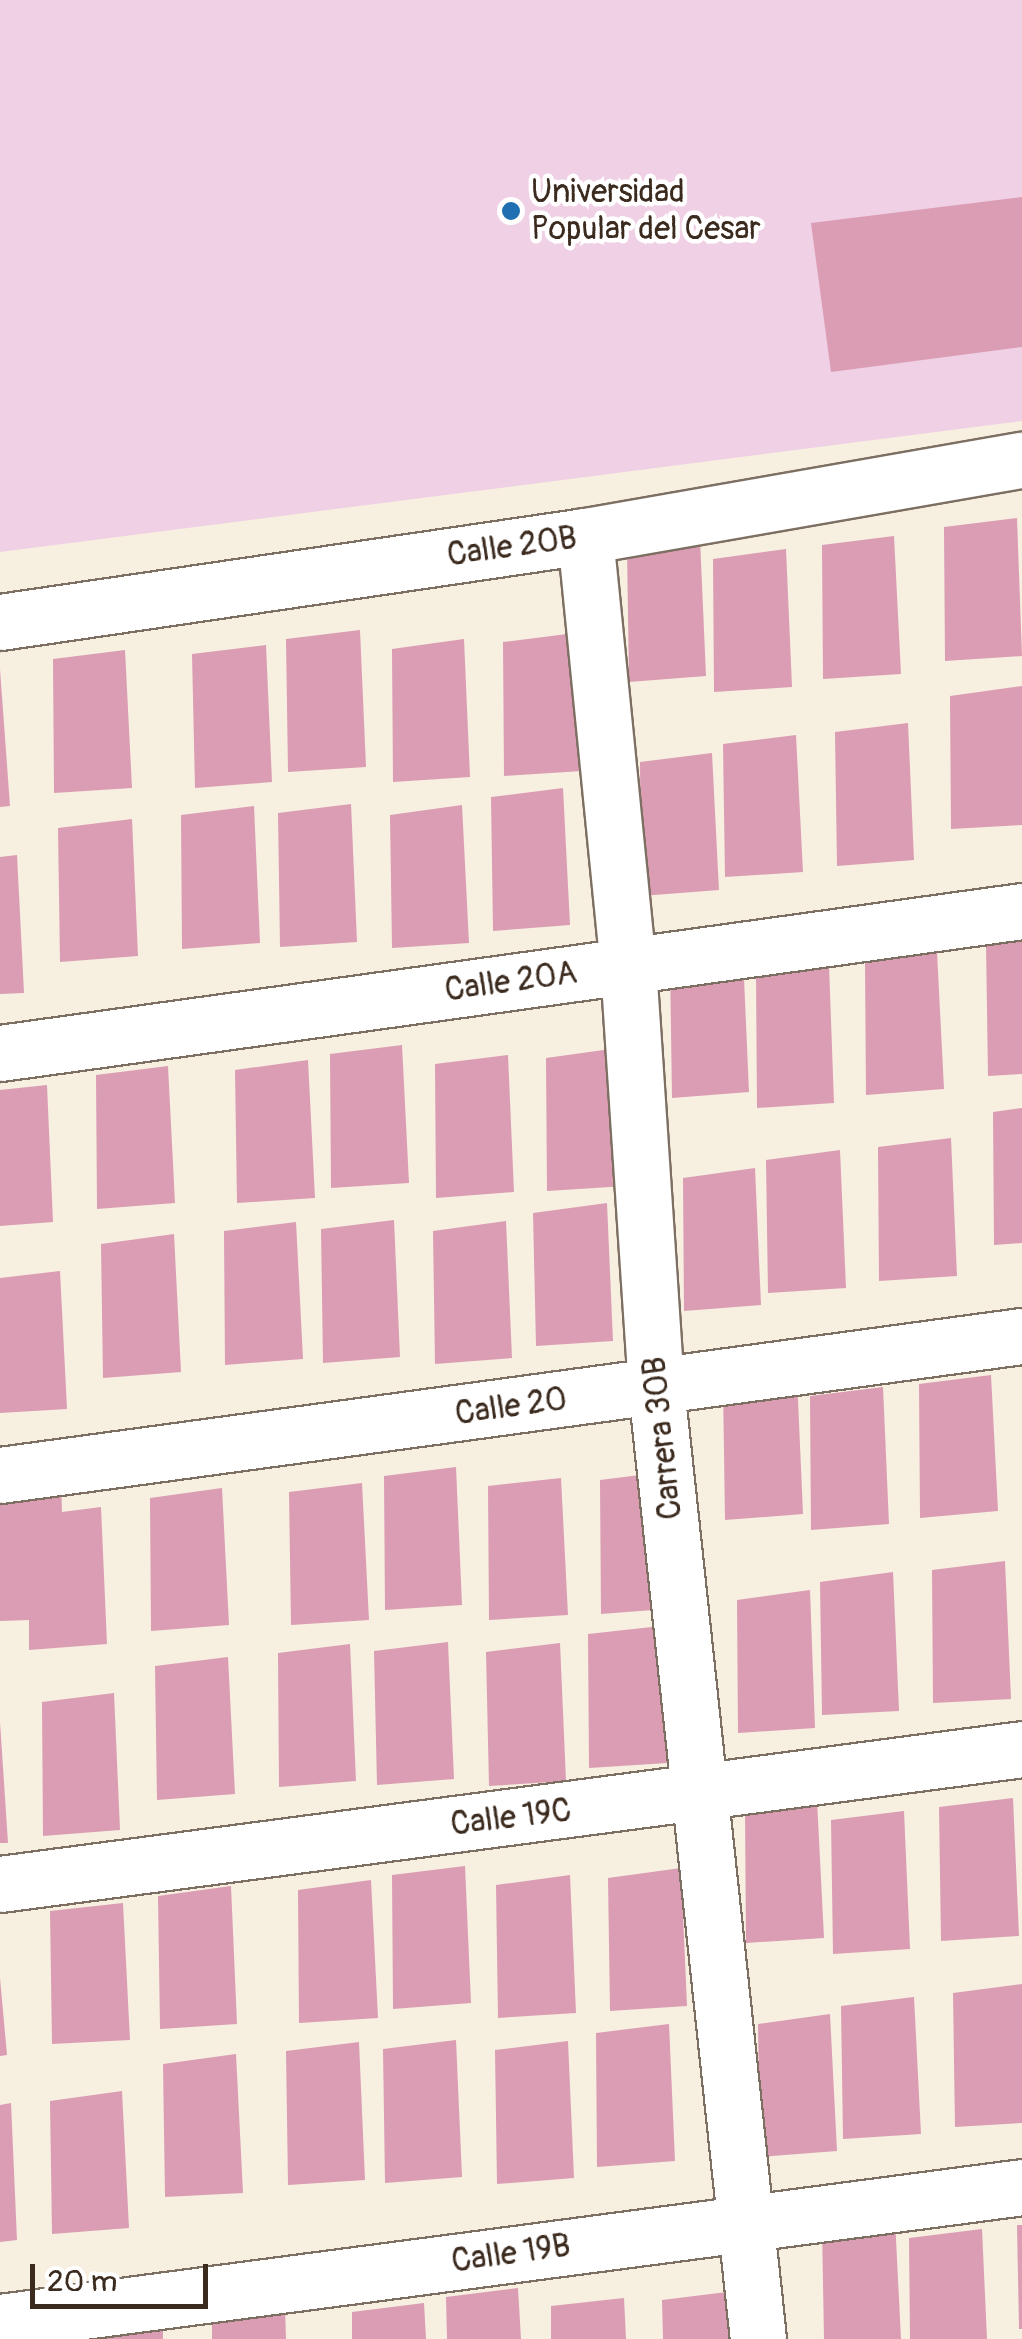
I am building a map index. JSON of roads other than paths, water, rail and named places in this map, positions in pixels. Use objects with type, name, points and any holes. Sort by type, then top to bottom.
[{"type":"street","name":"Calle 20B","points":[[0,622],[584,536],[1022,460]]},
{"type":"street","name":"Carrera 30B","points":[[584,536],[628,966],[656,1388],[758,2339]]},
{"type":"street","name":"Calle 20A","points":[[0,1054],[1022,911]]},
{"type":"street","name":"Calle 20","points":[[0,1475],[1022,1336]]},
{"type":"street","name":"Calle 19C","points":[[0,1884],[1022,1750]]},
{"type":"street","name":"Calle 19B","points":[[0,2322],[1022,2187]]},
{"type":"place","name":"Universidad Popular del Cesar","points":[[511,211]]}]
